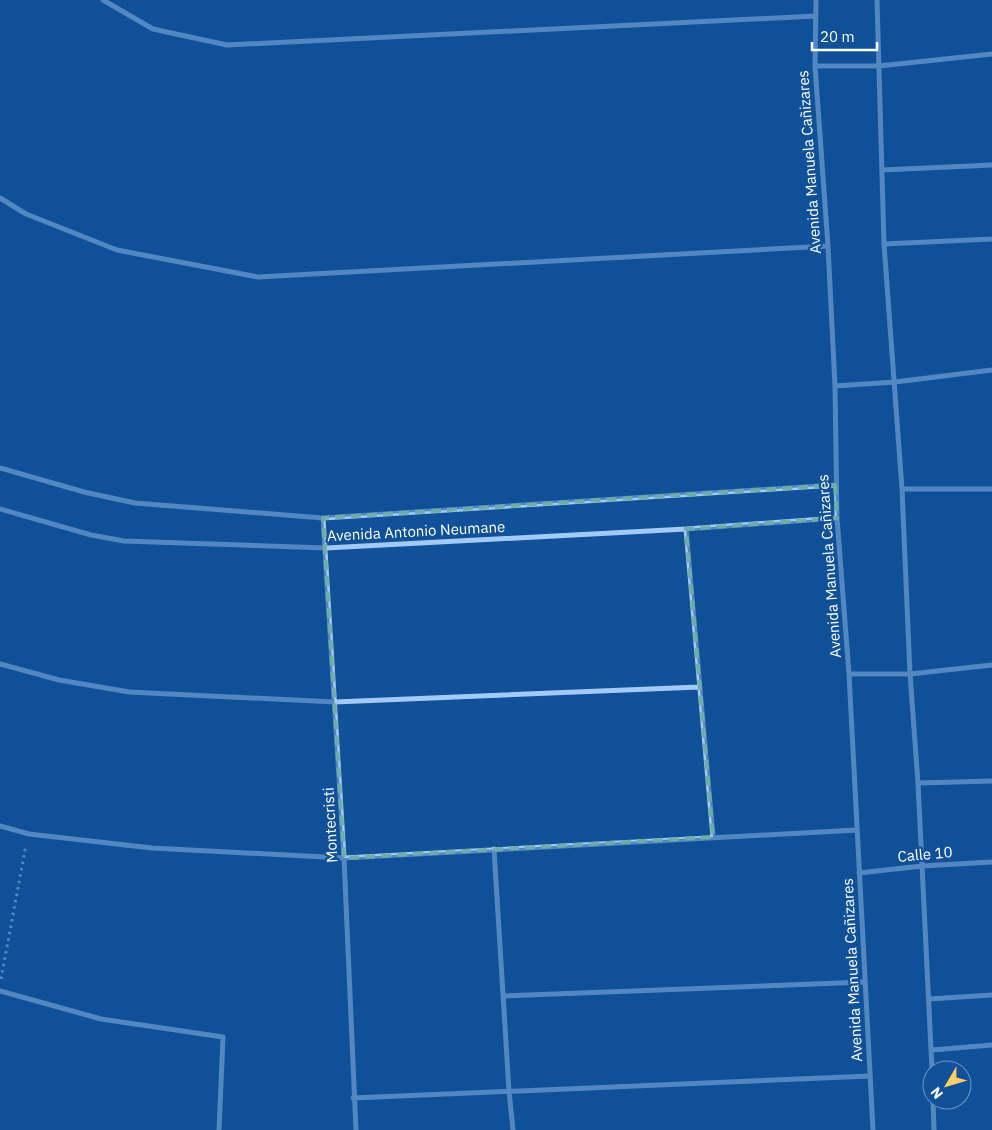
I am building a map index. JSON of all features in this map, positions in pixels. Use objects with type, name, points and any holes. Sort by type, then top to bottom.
[{"type":"street","points":[[103,0],[153,29],[227,45],[816,16]]},
{"type":"street","name":"Avenida Manuela Cañizares","points":[[816,0],[815,66],[828,246],[835,386],[835,485],[849,674],[873,1130]]},
{"type":"street","points":[[876,0],[884,244],[902,490],[910,674],[918,784],[932,1060]]},
{"type":"street","points":[[815,66],[879,66],[992,54]]},
{"type":"street","points":[[882,170],[992,165]]},
{"type":"street","points":[[0,198],[26,214],[117,250],[258,276],[828,246]]},
{"type":"street","points":[[884,244],[992,239]]},
{"type":"street","points":[[835,386],[895,382],[992,370]]},
{"type":"street","name":"Avenida Antonio Neumane","points":[[0,468],[84,492],[135,503],[323,518],[835,485]]},
{"type":"street","points":[[902,490],[992,490]]},
{"type":"street","name":"Avenida Antonio Neumane","points":[[0,509],[91,535],[124,541],[326,548],[686,529],[837,518]]},
{"type":"street","name":"Montecristi","points":[[323,518],[344,858],[356,1130]]},
{"type":"street","points":[[686,529],[713,838]]},
{"type":"street","points":[[0,664],[59,680],[129,692],[335,702],[699,687]]},
{"type":"street","points":[[849,674],[910,674],[992,665]]},
{"type":"street","points":[[918,784],[992,781]]},
{"type":"street","points":[[0,826],[29,834],[152,848],[344,858],[857,830]]},
{"type":"street","points":[[494,849],[513,1130]]},
{"type":"street","name":"Calle 10","points":[[859,873],[922,866],[992,862]]},
{"type":"street","points":[[504,996],[865,982]]},
{"type":"street","points":[[0,991],[100,1019],[223,1037],[219,1130]]},
{"type":"street","points":[[929,999],[992,995]]},
{"type":"street","points":[[932,1050],[992,1044]]},
{"type":"street","points":[[354,1098],[870,1076]]},
{"type":"street","points":[[933,1110],[934,1130]]},
{"type":"path","points":[[0,982],[29,834]]},
{"type":"highlighted area","points":[[835,485],[837,518],[686,529],[713,837],[344,858],[323,518]]}]
